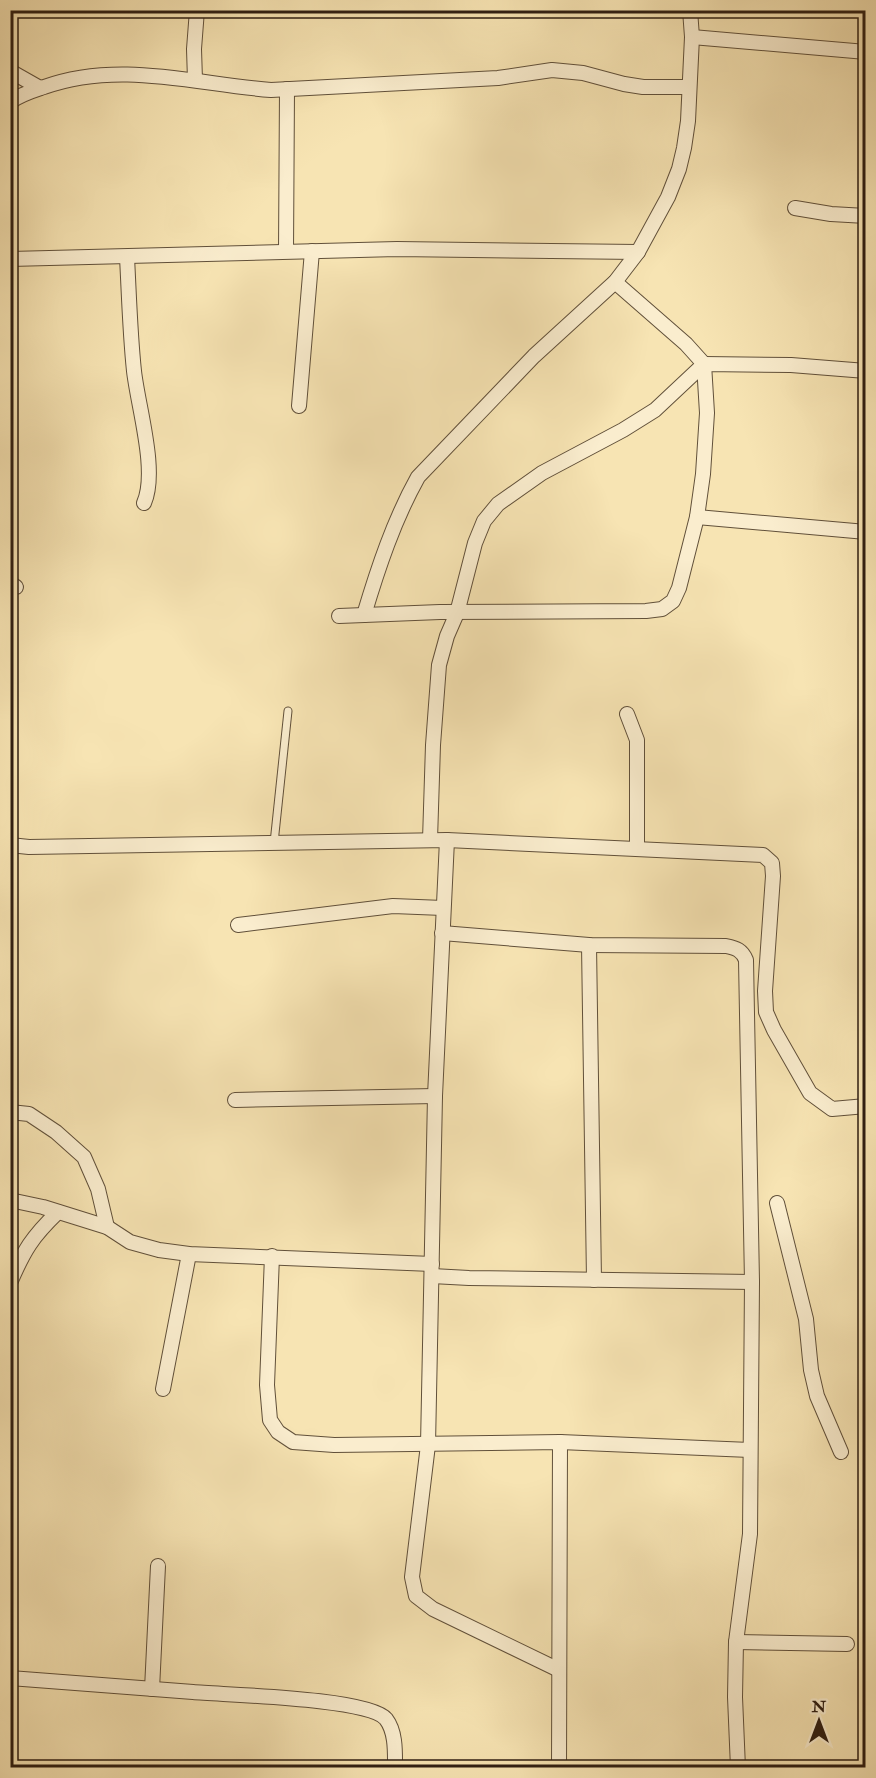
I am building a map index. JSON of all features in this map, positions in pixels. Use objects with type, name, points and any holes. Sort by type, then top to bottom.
[{"type":"street","points":[[195,80],[194,49],[197,10]]},
{"type":"street","points":[[364,615],[393,532],[406,499],[418,477],[534,356],[615,282],[638,252],[668,197],[679,169],[688,121],[692,37],[690,10]]},
{"type":"street","points":[[692,37],[866,52]]},
{"type":"street","points":[[10,102],[19,95],[61,81],[89,76],[134,73],[235,87],[287,89],[498,78],[552,70],[583,73],[643,87],[688,87]]},
{"type":"street","points":[[10,71],[40,88]]},
{"type":"street","points":[[286,250],[287,89]]},
{"type":"street","points":[[795,208],[831,214],[866,216]]},
{"type":"street","points":[[10,259],[127,257],[286,250],[638,252]]},
{"type":"street","points":[[299,406],[312,251]]},
{"type":"street","points":[[127,257],[134,372],[149,467],[144,503]]},
{"type":"street","points":[[339,616],[646,611],[662,609],[672,601],[679,588],[697,517],[703,474],[707,413],[704,364],[686,344],[615,282]]},
{"type":"street","points":[[430,840],[433,745],[439,665],[447,636],[457,613],[475,543],[484,521],[498,504],[542,473],[623,430],[655,410],[704,364],[791,365],[866,371]]},
{"type":"street","points":[[697,517],[866,532]]},
{"type":"street","points":[[627,714],[637,740],[637,848]]},
{"type":"street","points":[[447,840],[435,1096],[428,1444],[412,1577],[416,1596],[433,1609],[558,1670]]},
{"type":"street","points":[[10,846],[447,840],[763,855],[772,863],[772,903],[765,991],[766,1012],[810,1093],[832,1109],[866,1106]]},
{"type":"street","points":[[238,925],[393,906],[443,908]]},
{"type":"street","points":[[442,933],[589,945],[726,946],[737,948],[743,953],[747,970],[752,1282],[750,1534],[736,1642],[735,1697],[738,1767]]},
{"type":"street","points":[[589,945],[594,1280]]},
{"type":"street","points":[[235,1100],[435,1096]]},
{"type":"street","points":[[10,1112],[29,1114],[56,1132],[84,1157],[98,1189],[107,1227]]},
{"type":"street","points":[[10,1200],[107,1227],[130,1242],[159,1250],[189,1254],[272,1256],[432,1270],[594,1280],[752,1282]]},
{"type":"street","points":[[777,1203],[806,1319],[811,1370],[817,1396],[841,1452]]},
{"type":"street","points":[[10,1283],[20,1259],[36,1233],[58,1212]]},
{"type":"street","points":[[163,1389],[189,1254]]},
{"type":"street","points":[[272,1256],[267,1386],[270,1420],[278,1432],[292,1442],[334,1445],[560,1442],[750,1450]]},
{"type":"street","points":[[559,1767],[560,1442]]},
{"type":"street","points":[[152,1689],[158,1566]]},
{"type":"street","points":[[736,1642],[847,1644]]},
{"type":"street","points":[[10,1678],[266,1696],[326,1702],[374,1711],[386,1718],[393,1733],[395,1767]]},
{"type":"lane","points":[[274,843],[288,711]]}]
